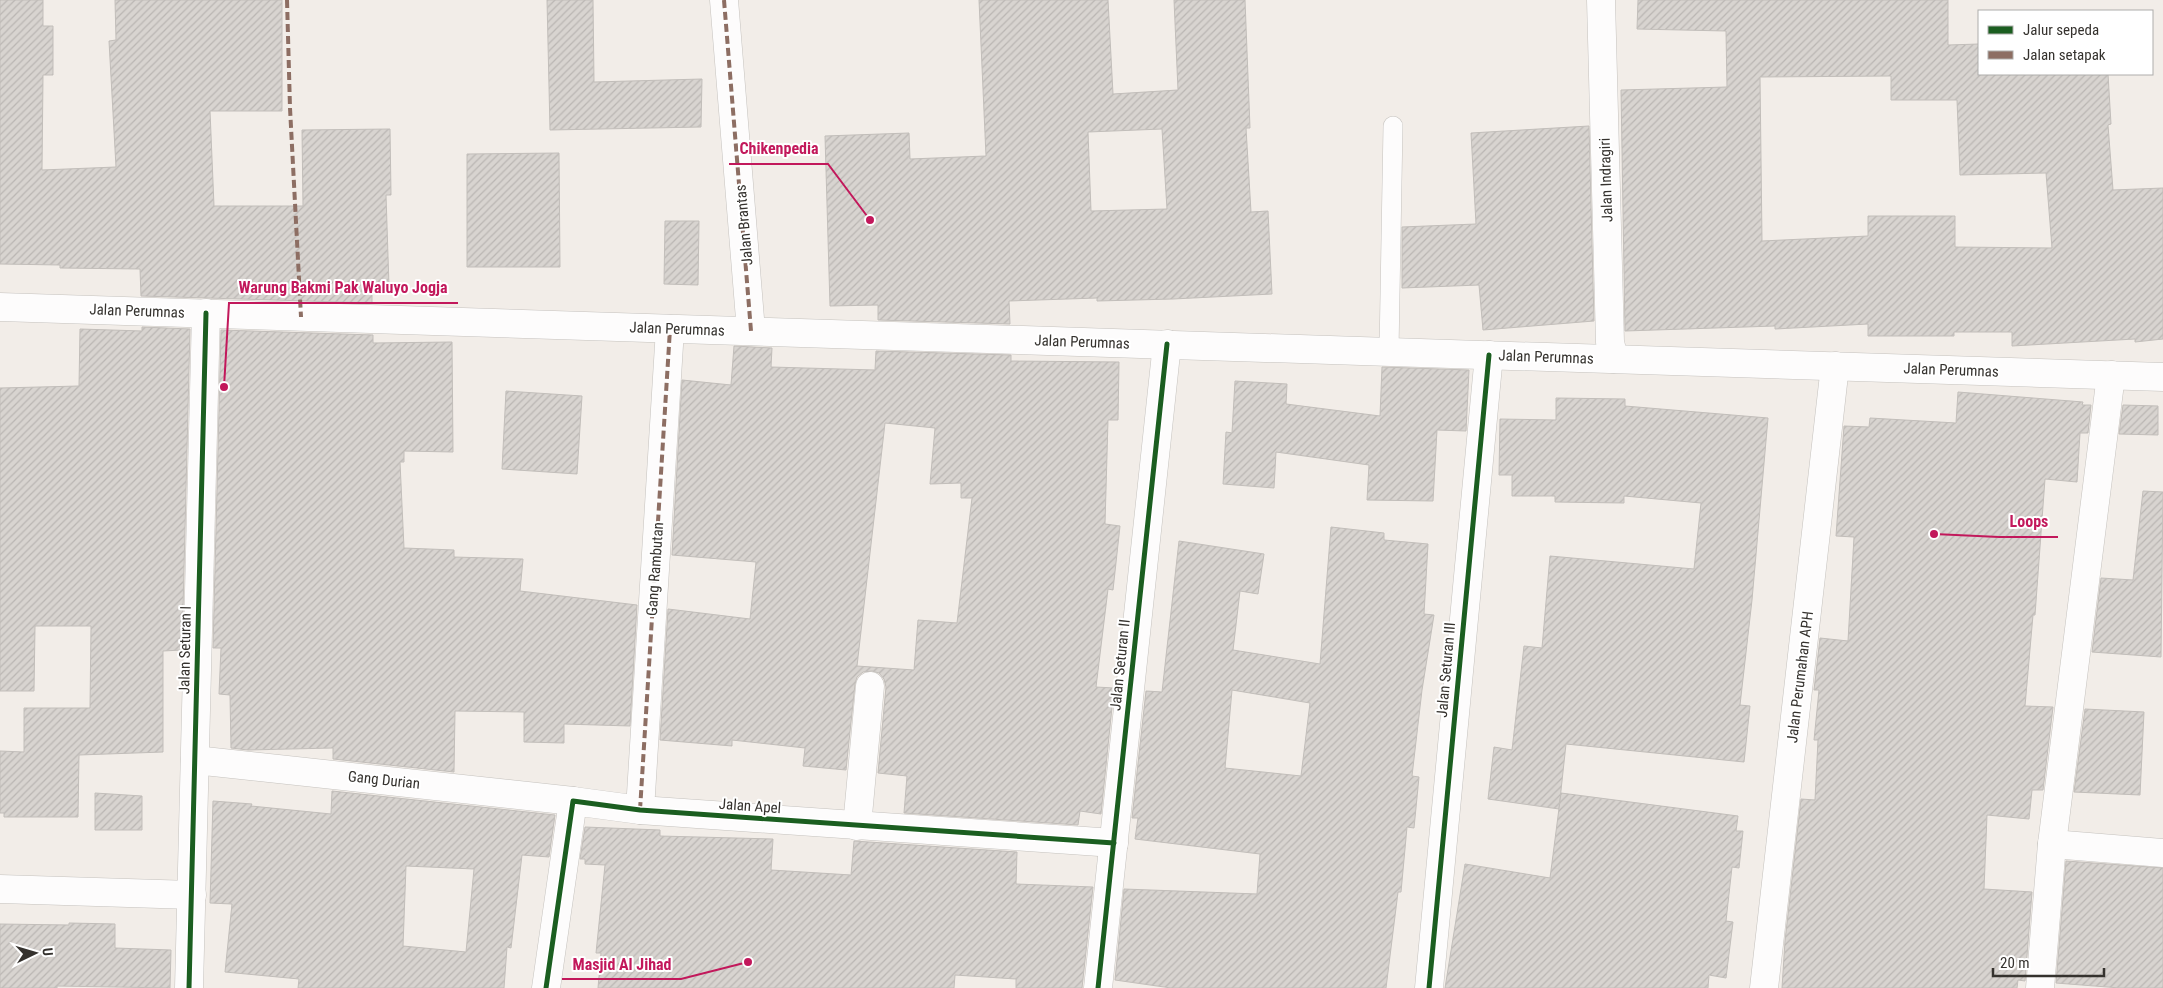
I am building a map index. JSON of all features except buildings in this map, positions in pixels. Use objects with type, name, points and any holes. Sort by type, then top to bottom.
[{"type":"street","name":"Jalan Brantas","points":[[724,0],[751,331]]},
{"type":"street","name":"Jalan Indragiri","points":[[1601,0],[1610,342],[1614,359]]},
{"type":"street","name":"Jalan Perumnas","points":[[0,307],[2163,377]]},
{"type":"street","name":"Jalan Seturan I","points":[[189,988],[206,313]]},
{"type":"street","name":"Gang Rambutan","points":[[640,810],[670,329]]},
{"type":"street","name":"Jalan Seturan II","points":[[1098,988],[1161,383],[1167,344]]},
{"type":"street","name":"Jalan Seturan III","points":[[1429,988],[1489,355]]},
{"type":"street","name":"Jalan Perumahan APH","points":[[1764,988],[1835,366]]},
{"type":"street","points":[[2040,988],[2052,844],[2111,375]]},
{"type":"street","points":[[857,826],[870,686]]},
{"type":"street","name":"Gang Durian","points":[[195,760],[573,801]]},
{"type":"street","name":"Jalan Apel","points":[[573,801],[640,810],[1114,843]]},
{"type":"street","points":[[546,988],[573,801]]},
{"type":"street","points":[[2052,844],[2163,853]]},
{"type":"street","points":[[0,889],[192,895]]},
{"type":"lane","points":[[1389,352],[1393,126]]},
{"type":"marked path","points":[[287,0],[290,108],[301,317]]},
{"type":"marked path","points":[[724,0],[751,331]]},
{"type":"marked path","points":[[640,810],[670,329]]},
{"type":"cycle path","points":[[189,988],[206,313]]},
{"type":"cycle path","points":[[1098,988],[1167,344]]},
{"type":"cycle path","points":[[1429,988],[1489,355]]},
{"type":"cycle path","points":[[546,988],[573,801],[640,810],[1114,843]]},
{"type":"place","name":"Chikenpedia","points":[[870,220]]},
{"type":"place","name":"Warung Bakmi Pak Waluyo Jogja","points":[[224,387]]},
{"type":"place","name":"Loops","points":[[1934,534]]},
{"type":"place","name":"Masjid Al Jihad","points":[[748,962]]}]
